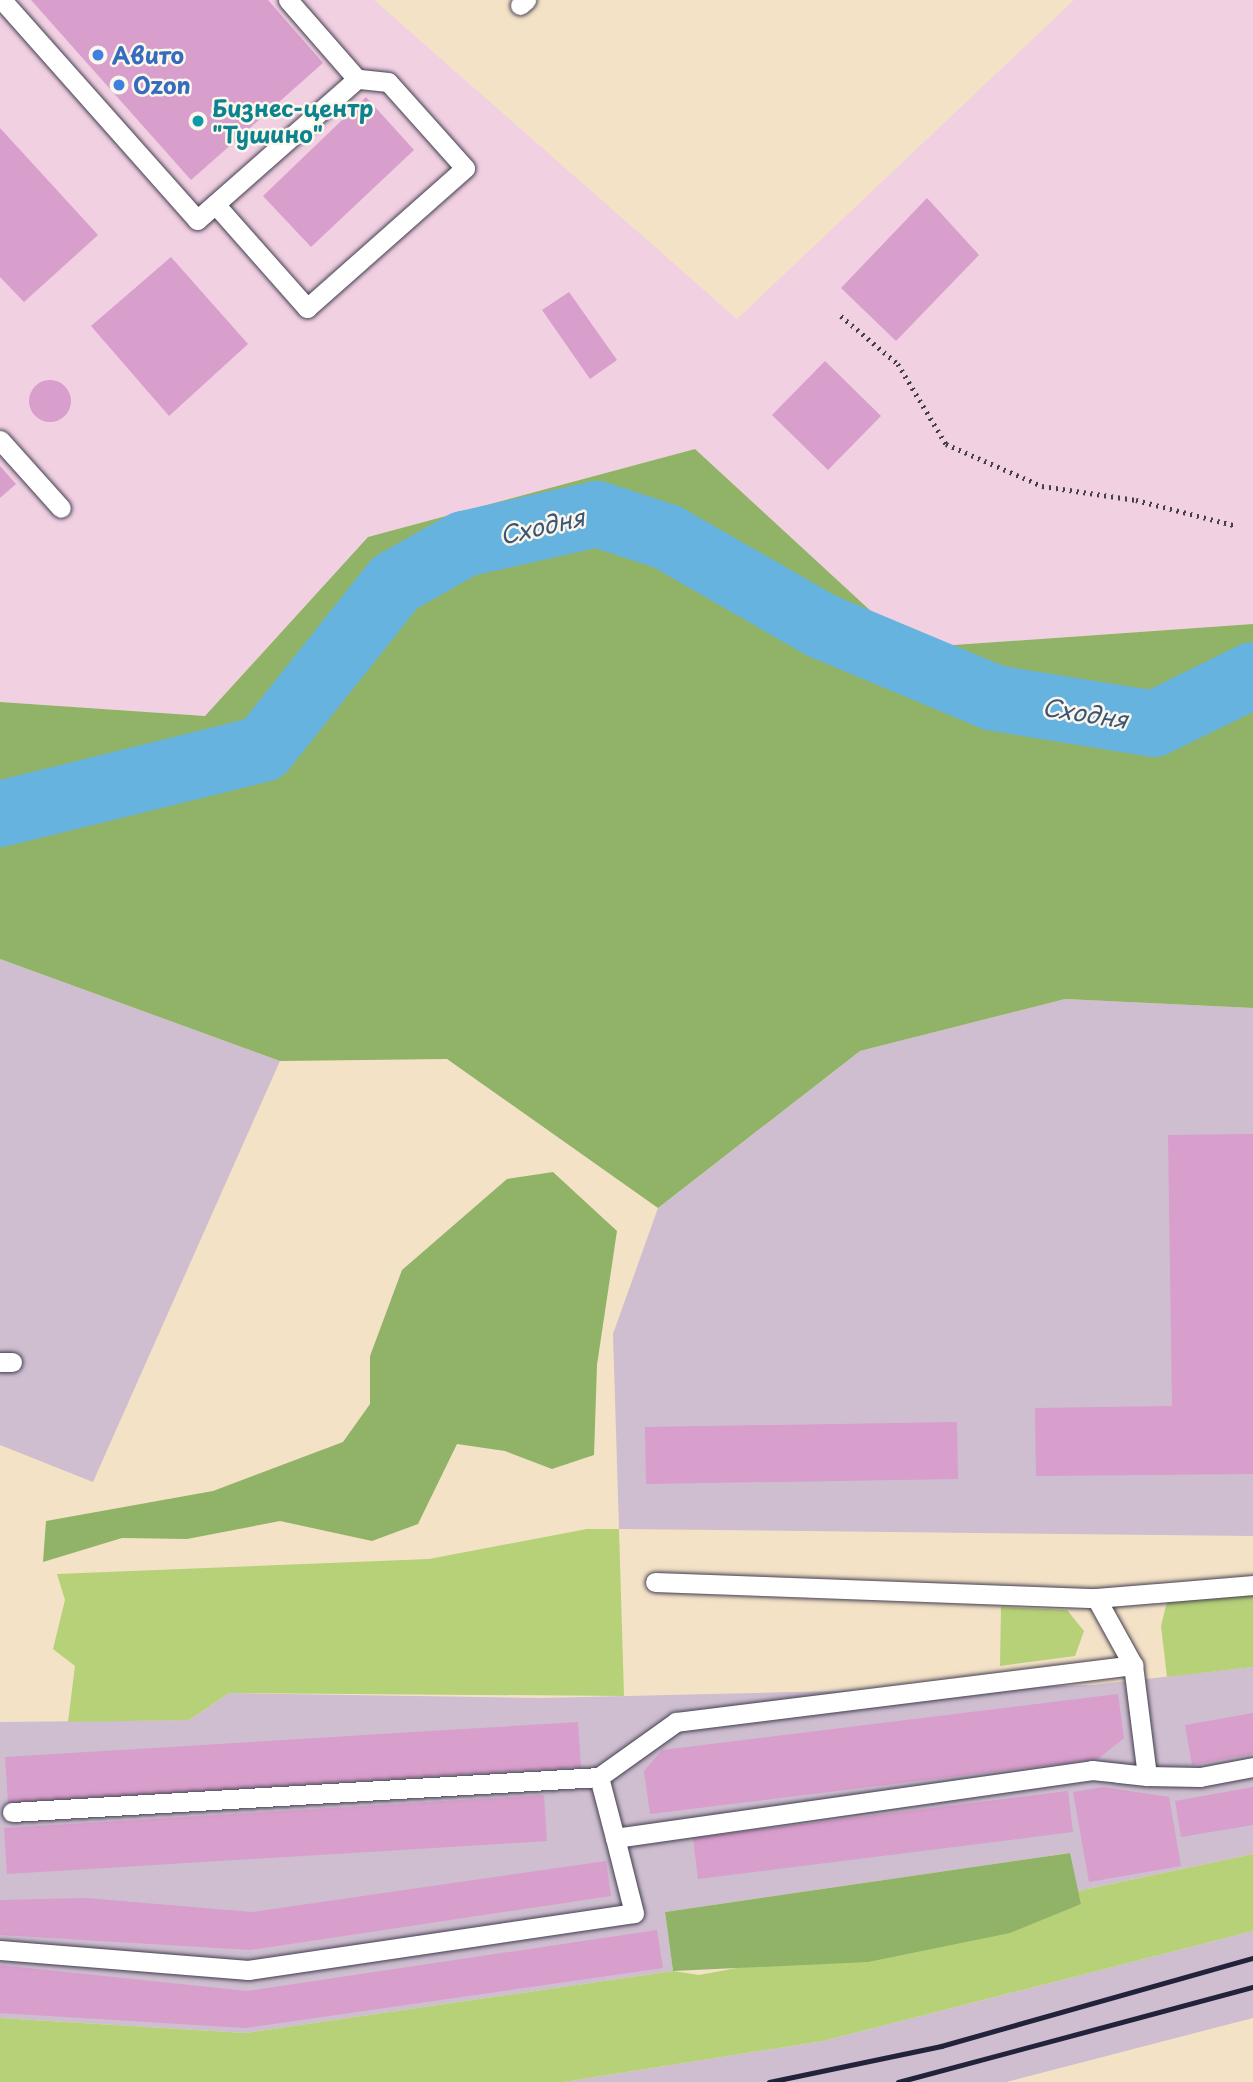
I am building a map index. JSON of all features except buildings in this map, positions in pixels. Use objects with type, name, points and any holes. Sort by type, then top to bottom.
[{"type":"lane","points":[[2,0],[197,220],[358,79]]},
{"type":"lane","points":[[215,204],[307,308],[465,168],[388,82],[358,79],[288,0]]},
{"type":"lane","points":[[0,440],[61,509]]},
{"type":"lane","points":[[655,1582],[1096,1598],[1253,1586]]},
{"type":"lane","points":[[1096,1598],[1133,1665],[1147,1776]]},
{"type":"lane","points":[[12,1812],[599,1777],[676,1722],[1133,1665]]},
{"type":"lane","points":[[615,1838],[1092,1770],[1147,1776],[1200,1777],[1253,1767]]},
{"type":"lane","points":[[0,1950],[248,1970],[634,1913],[599,1777]]},
{"type":"path","points":[[841,316],[898,365],[946,444],[1042,486],[1136,500],[1237,526]]},
{"type":"shaded area","points":[[0,0],[374,0],[737,319],[1074,0],[1253,0],[1253,624],[911,648],[695,449],[368,537],[205,716],[0,702]]},
{"type":"shaded area","points":[[0,959],[280,1061],[93,1482],[0,1445]]},
{"type":"shaded area","points":[[1065,999],[1253,1008],[1253,1536],[619,1529],[613,1334],[658,1208],[860,1051]]},
{"type":"shaded area","points":[[1253,1667],[1253,1854],[1078,1891],[1069,1853],[665,1912],[673,1971],[245,2033],[0,2018],[0,1722],[189,1720],[229,1693],[542,1698],[1092,1685]]},
{"type":"shaded area","points":[[1253,1931],[1253,2018],[1006,2082],[564,2082],[823,2041]]},
{"type":"green space","points":[[695,449],[911,648],[1253,624],[1253,1008],[1065,999],[860,1051],[658,1208],[447,1059],[280,1061],[0,959],[0,702],[205,716],[368,537]]},
{"type":"green space","points":[[553,1172],[617,1231],[597,1365],[594,1455],[552,1469],[505,1451],[457,1444],[418,1524],[372,1541],[280,1521],[187,1539],[122,1538],[43,1562],[46,1521],[213,1491],[343,1442],[370,1404],[370,1356],[402,1270],[507,1179]]},
{"type":"green space","points":[[587,1529],[619,1529],[624,1696],[229,1693],[189,1720],[68,1722],[75,1666],[53,1649],[65,1600],[57,1574],[429,1559]]},
{"type":"green space","points":[[1253,1590],[1253,1667],[1167,1677],[1161,1626],[1169,1594]]},
{"type":"green space","points":[[1001,1607],[1067,1610],[1084,1631],[1075,1656],[1000,1666]]},
{"type":"green space","points":[[1070,1853],[1081,1904],[1010,1933],[868,1962],[673,1971],[665,1912]]},
{"type":"green space","points":[[1253,1854],[1253,1931],[823,2041],[564,2082],[0,2082],[0,2018],[245,2033],[673,1971],[699,1975],[1081,1904],[1078,1891]]},
{"type":"waterway","name":"Сходня","points":[[0,814],[263,749],[395,583],[464,544],[597,514],[667,537],[822,626],[994,698],[1154,724],[1253,675]]},
{"type":"railway","points":[[769,2082],[941,2046],[1253,1958]]},
{"type":"railway","points":[[898,2082],[1253,1987]]},
{"type":"place","name":"Авито","points":[[98,55]]},
{"type":"place","name":"Ozon","points":[[119,85]]},
{"type":"place","name":"Бизнес-центр \"Тушино\"","points":[[198,121]]}]
